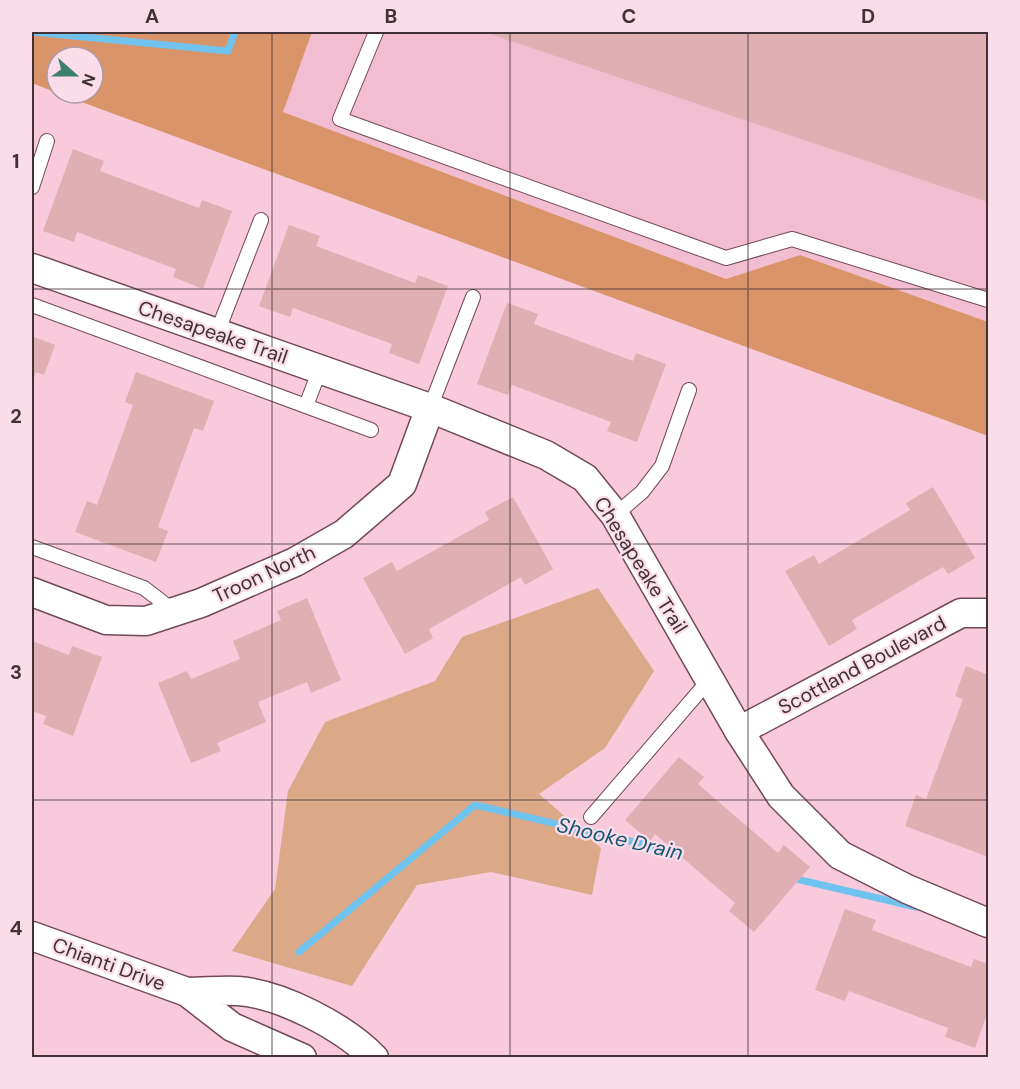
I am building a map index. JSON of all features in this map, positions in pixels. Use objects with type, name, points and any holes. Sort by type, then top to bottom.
[{"type":"street","name":"Chesapeake Trail","points":[[32,268],[430,408],[546,455],[585,478],[615,516],[739,731],[781,796],[840,855],[907,889],[988,923]]},
{"type":"street","name":"Troon North","points":[[32,592],[106,620],[146,621],[201,603],[295,562],[344,534],[402,484],[430,408]]},
{"type":"street","name":"Scottland Boulevard","points":[[739,731],[961,613],[988,613]]},
{"type":"street","name":"Chianti Drive","points":[[32,936],[188,992],[232,1027],[302,1058]]},
{"type":"street","name":"Chianti Drive","points":[[188,992],[238,991],[273,998],[304,1011],[339,1031],[374,1058]]},
{"type":"lane","points":[[376,32],[340,119],[726,258],[792,239],[988,300]]},
{"type":"lane","points":[[32,188],[47,141]]},
{"type":"lane","points":[[218,333],[261,220]]},
{"type":"lane","points":[[430,408],[473,297]]},
{"type":"lane","points":[[32,305],[371,430]]},
{"type":"lane","points":[[306,406],[320,369]]},
{"type":"lane","points":[[615,516],[642,492],[662,466],[689,390]]},
{"type":"lane","points":[[32,547],[144,588],[175,612]]},
{"type":"lane","points":[[591,817],[710,679]]},
{"type":"shaded area","points":[[32,32],[312,32],[283,112],[726,279],[800,255],[988,322],[988,436],[90,105],[105,105],[105,45],[45,45],[45,88],[32,83]]},
{"type":"shaded area","points":[[312,32],[988,32],[988,322],[800,255],[726,279],[283,112]]},
{"type":"shaded area","points":[[598,588],[654,671],[605,748],[539,794],[601,848],[592,895],[491,872],[417,885],[352,986],[232,951],[275,889],[288,791],[325,722],[435,681],[462,637]]},
{"type":"building","points":[[484,32],[988,32],[988,202]]},
{"type":"building","points":[[73,149],[104,161],[100,171],[199,208],[202,200],[232,211],[203,289],[173,277],[176,269],[77,232],[74,242],[43,231]]},
{"type":"building","points":[[289,225],[320,236],[316,246],[415,283],[418,275],[448,286],[419,364],[389,353],[392,344],[293,308],[290,317],[259,306]]},
{"type":"building","points":[[507,303],[538,314],[534,324],[633,361],[636,353],[666,364],[637,442],[607,431],[611,422],[512,385],[508,395],[477,384]]},
{"type":"building","points":[[32,336],[55,345],[44,375],[36,372],[32,383]]},
{"type":"building","points":[[136,372],[214,401],[203,431],[194,428],[158,527],[168,531],[156,562],[75,532],[87,501],[97,505],[133,405],[125,402]]},
{"type":"building","points":[[933,487],[975,558],[948,574],[943,567],[852,620],[857,629],[829,646],[785,571],[814,555],[819,564],[910,510],[906,503]]},
{"type":"building","points":[[513,497],[553,569],[525,585],[521,577],[429,629],[433,638],[405,654],[363,578],[392,562],[397,571],[489,520],[485,512]]},
{"type":"building","points":[[307,598],[341,680],[311,693],[307,682],[258,702],[266,722],[217,743],[221,751],[191,763],[158,683],[187,671],[191,679],[240,659],[233,641],[281,620],[277,611]]},
{"type":"building","points":[[32,641],[69,655],[72,646],[102,657],[73,736],[43,724],[46,716],[32,711]]},
{"type":"building","points":[[966,666],[988,675],[988,848],[986,856],[905,826],[916,795],[926,799],[963,699],[955,696]]},
{"type":"building","points":[[679,757],[704,777],[698,784],[778,853],[784,845],[810,867],[754,932],[729,911],[735,903],[655,834],[650,841],[625,820]]},
{"type":"building","points":[[845,909],[876,920],[872,930],[971,967],[974,959],[988,964],[988,1011],[975,1048],[945,1037],[948,1028],[849,991],[845,1001],[815,990]]},
{"type":"waterway","points":[[32,32],[228,51],[235,32]]},
{"type":"waterway","name":"Shooke Drain","points":[[299,952],[475,805],[682,853]]},
{"type":"waterway","name":"Shooke Drain","points":[[792,878],[916,907]]}]
